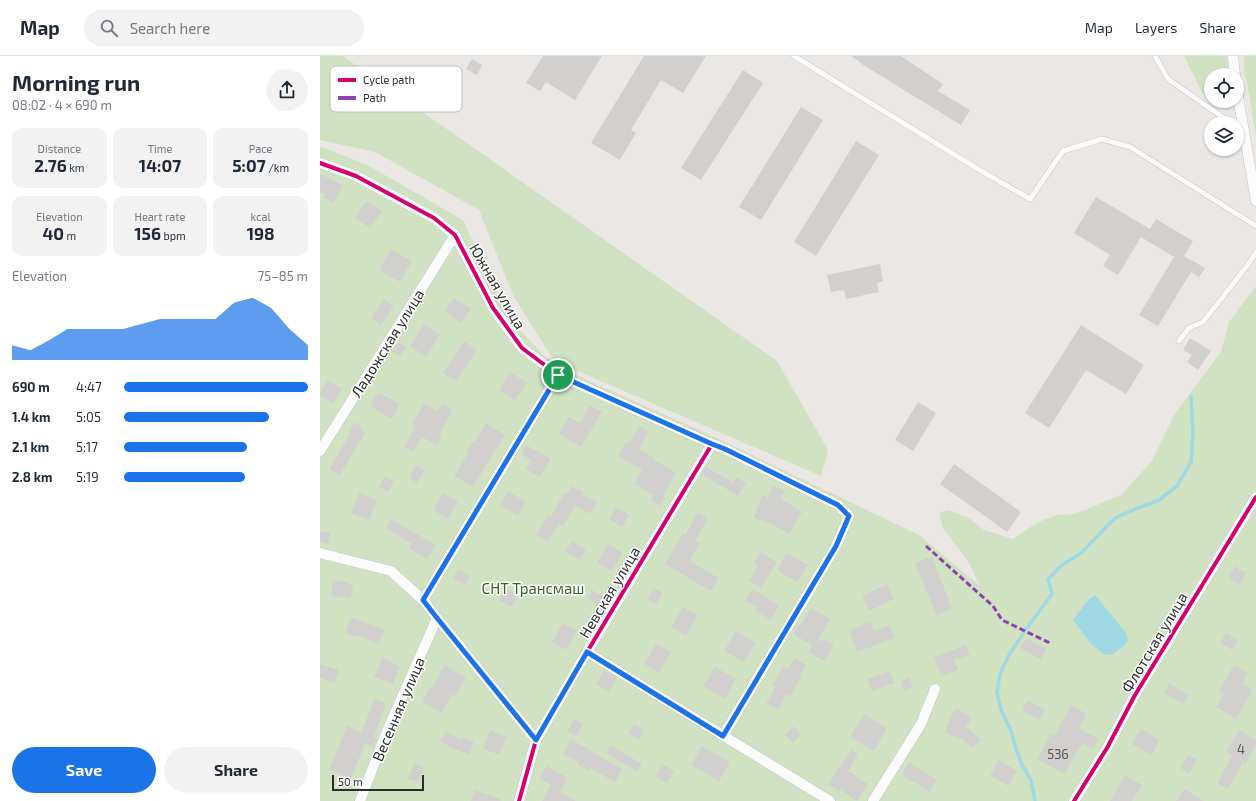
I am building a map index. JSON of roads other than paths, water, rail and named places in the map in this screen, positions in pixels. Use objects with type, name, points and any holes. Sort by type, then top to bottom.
[{"type":"street","points":[[1233,56],[1234,68]]},
{"type":"street","points":[[1244,145],[1256,201]]},
{"type":"street","name":"Южная улица","points":[[320,163],[356,176],[434,218],[455,235],[493,308],[522,348],[558,375],[725,449],[838,505],[849,516],[836,546],[723,736]]},
{"type":"street","name":"Ладожская улица","points":[[320,451],[455,235]]},
{"type":"street","points":[[423,600],[558,375]]},
{"type":"street","name":"Невская улица","points":[[518,801],[536,740],[712,444]]},
{"type":"street","name":"Флотская улица","points":[[1074,801],[1107,748],[1135,695],[1256,497]]},
{"type":"street","points":[[320,553],[391,571],[423,600],[536,740]]},
{"type":"street","name":"Весенняя улица","points":[[360,801],[387,730],[437,618]]},
{"type":"street","points":[[587,652],[830,801]]},
{"type":"street","points":[[873,801],[921,724],[935,689]]},
{"type":"lane","points":[[794,56],[978,169],[1030,199],[1063,151],[1102,139],[1130,147],[1256,226]]},
{"type":"lane","points":[[1155,56],[1168,78],[1221,116]]},
{"type":"lane","points":[[1179,341],[1189,328],[1203,322],[1247,266],[1256,252]]},
{"type":"water","points":[[1095,595],[1127,634],[1128,640],[1124,646],[1113,654],[1105,655],[1091,644],[1073,620],[1087,601]]},
{"type":"waterway","points":[[1035,801],[1031,780],[1022,765],[1012,733],[1001,710],[997,692],[1000,674],[1009,655],[1052,594],[1048,579],[1061,566],[1081,553],[1115,518],[1159,500],[1177,486],[1191,462],[1193,433],[1191,397]]},
{"type":"park label","name":"СНТ Трансмаш","points":[[533,588]]}]
